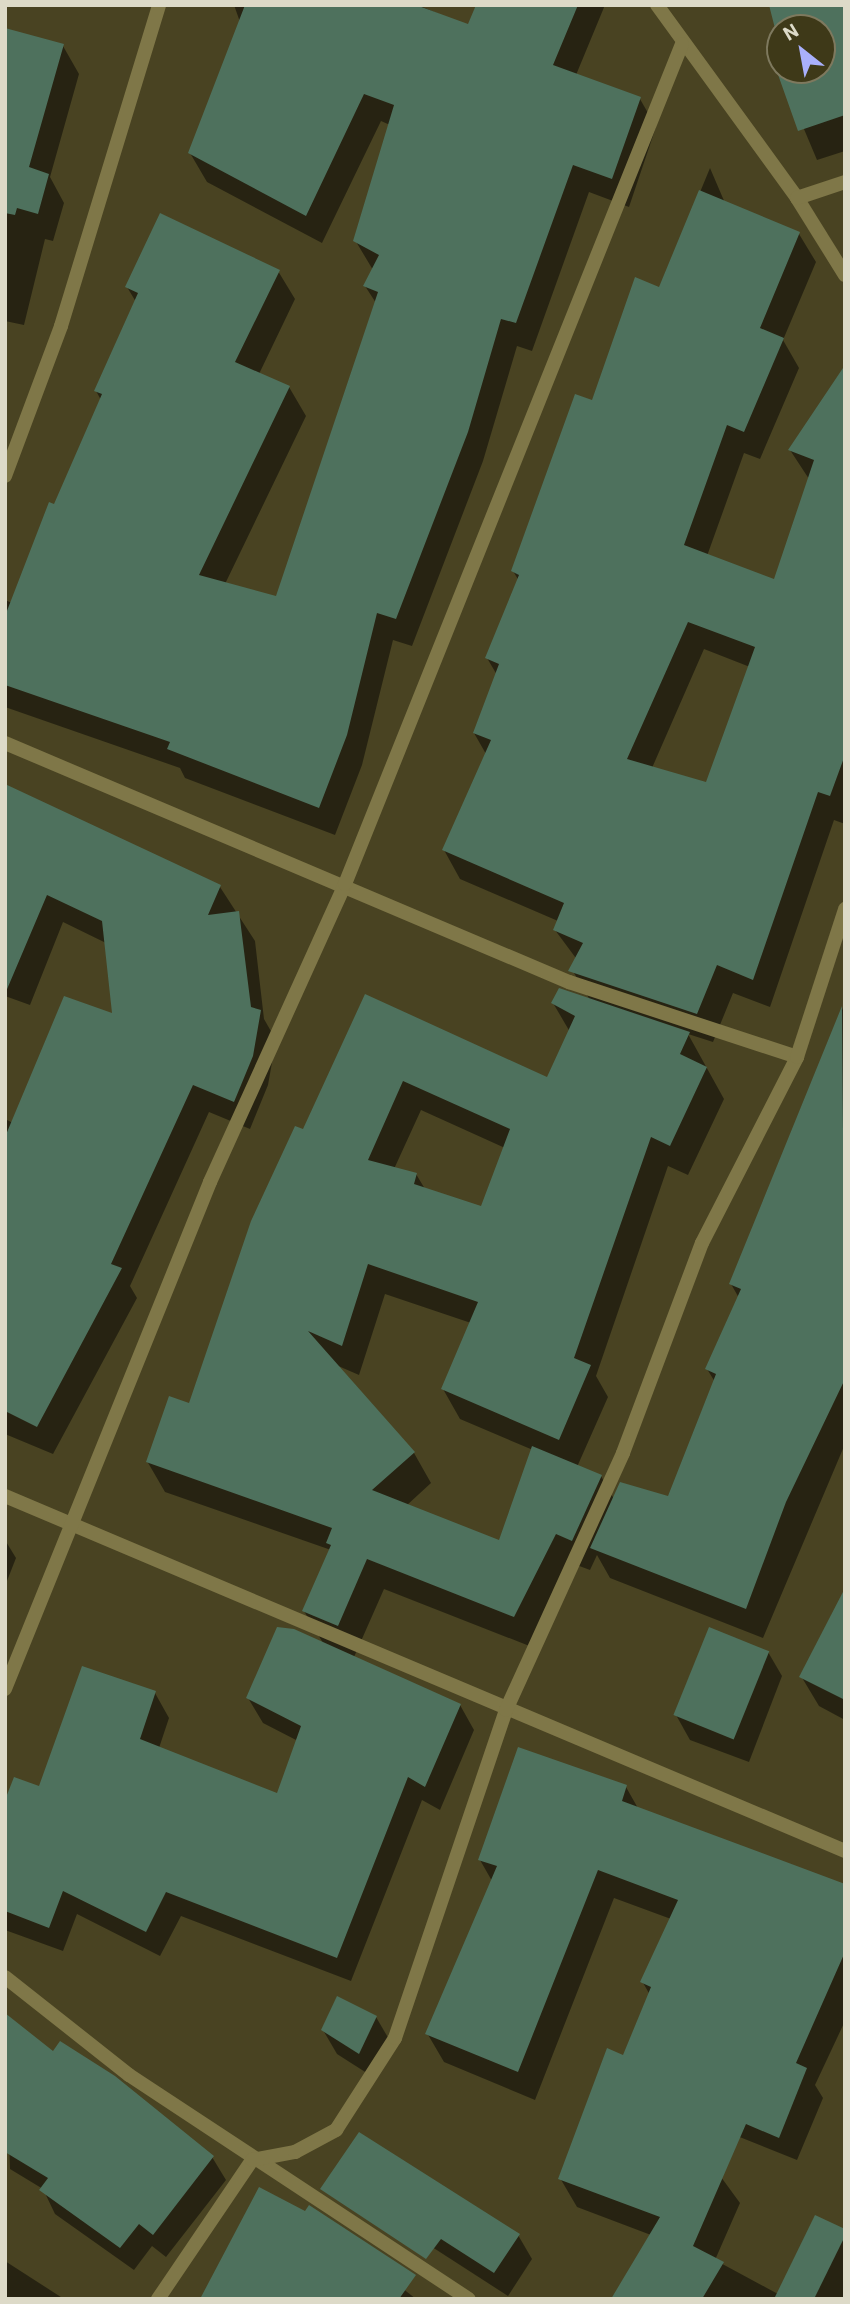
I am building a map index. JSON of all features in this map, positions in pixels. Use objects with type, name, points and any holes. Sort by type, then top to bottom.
[{"type":"street","points":[[5,476],[61,327],[159,5]]},
{"type":"street","points":[[657,5],[682,44],[797,198],[845,275]]},
{"type":"street","points":[[5,1689],[73,1527],[210,1182],[345,884],[682,44]]},
{"type":"street","points":[[797,198],[845,181]]},
{"type":"street","points":[[5,743],[345,884],[569,982],[797,1057]]},
{"type":"street","points":[[158,2299],[252,2160],[296,2152],[336,2130],[395,2038],[506,1710],[623,1453],[702,1243],[797,1057],[845,909]]},
{"type":"street","points":[[5,1496],[845,1851]]},
{"type":"street","points":[[5,1977],[252,2160],[469,2299]]},
{"type":"building","points":[[245,5],[416,5],[468,24],[476,5],[578,5],[553,65],[641,97],[612,179],[573,165],[516,323],[501,319],[468,432],[396,619],[377,613],[347,735],[319,808],[167,749],[170,742],[5,685],[5,616],[49,502],[54,504],[102,394],[94,391],[138,293],[125,287],[160,213],[280,270],[235,362],[290,386],[199,575],[276,596],[378,292],[363,286],[379,255],[353,241],[394,105],[364,94],[306,216],[188,153]]},
{"type":"building","points":[[769,5],[845,5],[845,115],[798,131],[781,84],[836,84],[836,14],[771,14]]},
{"type":"building","points":[[5,28],[64,44],[29,167],[49,174],[38,214],[17,208],[15,215],[5,213]]},
{"type":"building","points":[[699,190],[800,232],[760,328],[784,338],[744,432],[727,425],[684,545],[774,579],[814,460],[788,450],[845,365],[845,755],[830,796],[818,792],[753,980],[717,965],[697,1014],[568,971],[583,943],[553,930],[564,903],[442,850],[491,740],[473,733],[499,664],[485,658],[519,575],[511,571],[575,394],[592,400],[635,277],[659,287]],"holes":[[[688,622],[755,647],[706,782],[627,759]]]},
{"type":"building","points":[[5,784],[221,885],[208,915],[239,911],[251,1007],[261,1010],[253,1056],[234,1102],[193,1085],[111,1264],[122,1268],[37,1427],[5,1411],[5,1137],[64,996],[112,1013],[102,921],[47,895],[5,994]]},
{"type":"building","points":[[559,988],[690,1032],[680,1054],[707,1067],[670,1146],[651,1137],[574,1358],[591,1365],[559,1440],[441,1389],[478,1302],[368,1264],[342,1346],[308,1331],[415,1452],[372,1490],[499,1540],[532,1446],[602,1475],[572,1541],[556,1534],[514,1617],[367,1559],[338,1626],[302,1611],[331,1545],[326,1543],[332,1528],[146,1462],[169,1396],[189,1403],[251,1221],[295,1126],[303,1129],[365,994],[547,1077],[575,1016],[551,1003]],"holes":[[[403,1081],[510,1129],[481,1206],[414,1184],[417,1173],[368,1160]]]},
{"type":"building","points":[[842,1006],[845,1379],[786,1502],[746,1609],[590,1548],[620,1482],[668,1496],[716,1374],[705,1369],[741,1289],[729,1284]]},
{"type":"building","points":[[845,1588],[845,1700],[799,1677]]},
{"type":"building","points":[[277,1627],[294,1629],[461,1704],[425,1787],[408,1777],[337,1958],[166,1892],[146,1932],[63,1891],[49,1928],[5,1911],[5,1800],[14,1777],[39,1786],[82,1666],[156,1691],[140,1739],[277,1793],[301,1726],[246,1698]]},
{"type":"building","points":[[709,1627],[769,1651],[734,1739],[673,1715]]},
{"type":"building","points":[[518,1747],[627,1785],[622,1801],[845,1884],[845,1952],[796,2063],[807,2068],[779,2138],[746,2124],[693,2246],[724,2262],[702,2299],[611,2299],[660,2217],[558,2179],[607,2048],[623,2055],[651,1987],[640,1982],[678,1900],[598,1870],[518,2072],[425,2034],[497,1866],[478,1860]]},
{"type":"building","points":[[337,1996],[377,2016],[359,2054],[321,2030]]},
{"type":"building","points":[[5,2013],[53,2051],[60,2041],[115,2076],[214,2156],[153,2235],[139,2224],[120,2248],[39,2190],[48,2178],[5,2152]]},
{"type":"building","points":[[359,2132],[520,2234],[494,2273],[441,2239],[426,2259],[320,2189]]},
{"type":"building","points":[[259,2187],[305,2211],[309,2205],[416,2275],[399,2299],[200,2299]]},
{"type":"building","points":[[815,2215],[845,2229],[845,2236],[814,2299],[774,2299]]}]
